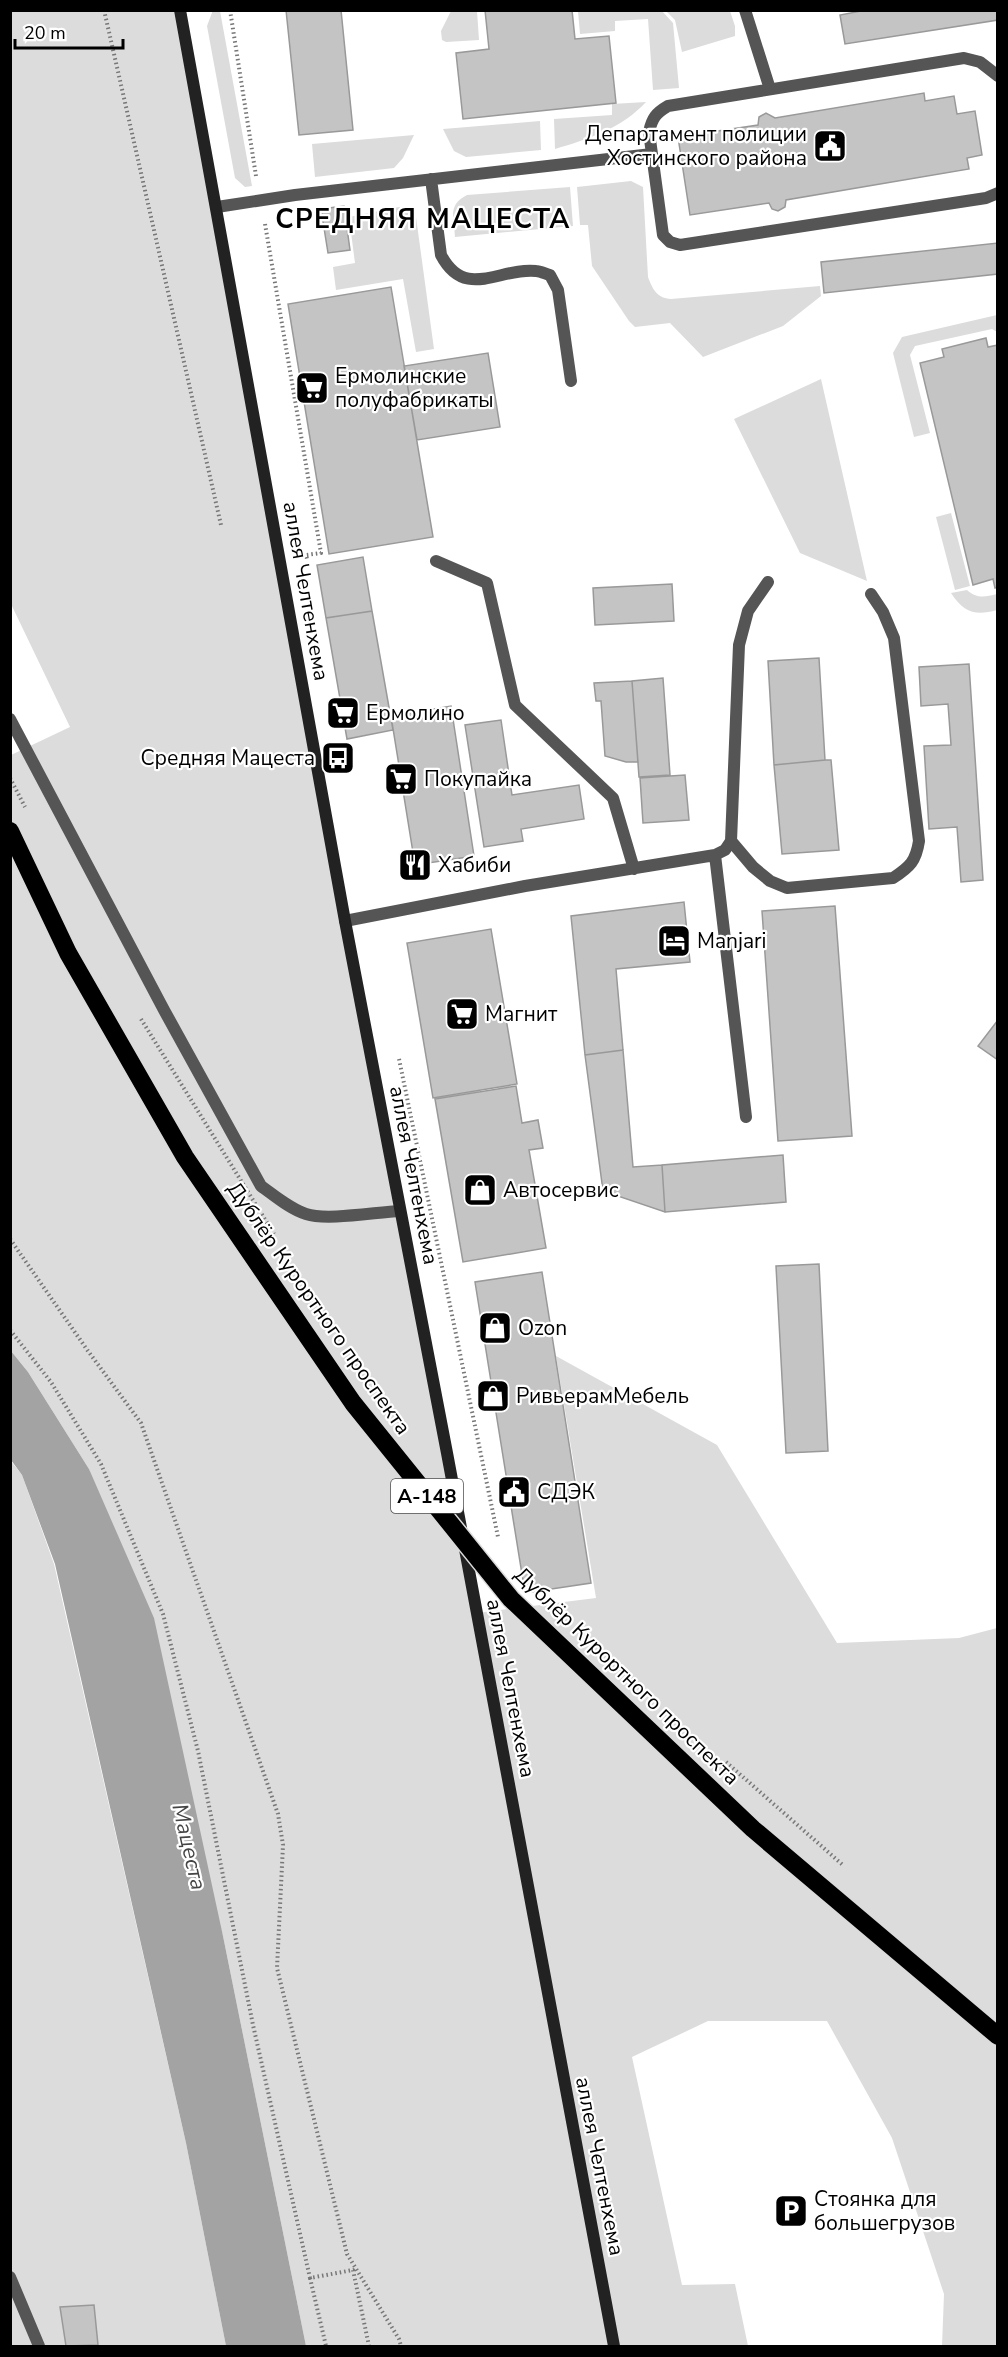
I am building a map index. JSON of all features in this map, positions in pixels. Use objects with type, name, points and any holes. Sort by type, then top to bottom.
[{"type":"highway","name":"Дублёр Курортного проспекта","points":[[10,831],[68,953],[185,1157],[353,1403],[511,1599],[753,1829],[998,2036]]},
{"type":"main road","name":"аллея Челтенхема","points":[[180,10],[345,921],[614,2346]]},
{"type":"street","points":[[745,10],[770,89]]},
{"type":"street","points":[[998,76],[980,62],[964,58],[770,89],[668,106],[657,112],[651,121],[649,132],[663,235],[670,242],[680,245],[986,198],[998,193]]},
{"type":"street","points":[[217,207],[431,179],[652,154]]},
{"type":"street","points":[[431,179],[441,255],[457,275],[470,280],[536,271],[550,275],[558,290],[571,381]]},
{"type":"street","points":[[436,561],[487,583],[515,705],[613,798],[634,869]]},
{"type":"street","points":[[345,921],[525,886],[715,855],[725,850],[731,841],[739,645],[748,611],[768,582]]},
{"type":"street","points":[[731,841],[753,867],[770,881],[787,888],[893,878],[907,869],[916,856],[919,841],[894,638],[883,612],[871,594]]},
{"type":"street","points":[[10,719],[164,1010],[261,1186],[306,1214],[323,1216],[400,1210]]},
{"type":"street","points":[[715,855],[746,1117]]},
{"type":"street","points":[[10,2277],[39,2346]]},
{"type":"path","points":[[104,10],[221,525]]},
{"type":"path","points":[[230,10],[321,553],[306,555],[308,567]]},
{"type":"path","points":[[10,778],[26,810]]},
{"type":"path","points":[[140,1018],[278,1240]]},
{"type":"path","points":[[399,1055],[499,1542]]},
{"type":"path","points":[[10,1239],[141,1423],[153,1456],[278,1814],[283,1845],[277,1968],[347,2254],[399,2339],[401,2346]]},
{"type":"path","points":[[10,1330],[51,1382],[101,1464],[163,1614],[198,1751],[253,2025],[326,2346]]},
{"type":"path","points":[[721,1757],[845,1867]]},
{"type":"path","points":[[310,2278],[353,2270],[369,2346]]},
{"type":"shaded area","points":[[213,10],[220,11],[252,186],[245,187],[235,178],[207,26]]},
{"type":"shaded area","points":[[11,11],[180,11],[477,1613],[596,1598],[556,1356],[717,1445],[837,1643],[959,1638],[997,1628],[997,2346],[942,2346],[944,2294],[892,2138],[827,2021],[708,2021],[632,2057],[682,2285],[735,2284],[748,2346],[306,2346],[223,1936],[89,1469],[28,1372],[11,1351],[11,755],[70,727],[11,604]]},
{"type":"shaded area","points":[[451,11],[477,11],[479,40],[446,42],[442,40],[441,31]]},
{"type":"shaded area","points":[[578,11],[662,11],[673,23],[679,88],[653,90],[648,19],[615,21],[615,31],[580,34]]},
{"type":"shaded area","points":[[666,11],[730,11],[735,26],[735,36],[682,52],[675,20]]},
{"type":"shaded area","points":[[646,102],[616,126],[592,137],[555,149],[554,119],[612,115],[612,104]]},
{"type":"shaded area","points":[[540,121],[541,150],[466,157],[454,151],[443,129]]},
{"type":"shaded area","points":[[414,135],[403,158],[394,168],[315,177],[312,144]]},
{"type":"shaded area","points":[[631,181],[643,187],[648,277],[659,295],[671,299],[820,286],[821,296],[783,326],[703,357],[670,323],[635,327],[592,266],[588,225],[580,225],[577,187]]},
{"type":"shaded area","points":[[570,187],[573,226],[455,237],[454,208],[467,195]]},
{"type":"shaded area","points":[[399,207],[411,210],[416,217],[434,349],[416,352],[403,279],[336,290],[333,267],[355,263],[349,217]]},
{"type":"shaded area","points":[[997,315],[997,332],[992,329],[915,346],[910,355],[930,433],[914,437],[893,353],[902,337]]},
{"type":"shaded area","points":[[821,379],[867,581],[800,553],[734,419]]},
{"type":"shaded area","points":[[951,513],[970,586],[955,590],[936,517]]},
{"type":"shaded area","points":[[967,590],[974,595],[981,596],[997,594],[997,610],[977,613],[966,609],[951,593]]},
{"type":"shaded area","points":[[10,1460],[22,1475],[54,1564],[186,2143],[226,2346],[11,2346]]},
{"type":"water","name":"Мацеста","points":[[11,1351],[28,1372],[89,1469],[154,1618],[223,1936],[306,2346],[226,2346],[186,2143],[55,1564],[22,1475],[11,1460]]},
{"type":"building","points":[[286,10],[341,10],[353,130],[299,135]]},
{"type":"building","points":[[485,10],[572,10],[575,39],[609,36],[616,103],[463,119],[456,53],[489,49]]},
{"type":"building","points":[[866,10],[998,10],[998,20],[845,44],[840,15]]},
{"type":"building","name":"Департамент полиции Хостинского района","points":[[924,93],[925,101],[954,96],[957,114],[975,111],[982,155],[967,158],[969,169],[786,200],[785,207],[778,211],[772,209],[769,203],[690,215],[678,137],[758,125],[759,117],[766,113],[775,118]]},
{"type":"building","points":[[344,206],[350,250],[328,253],[321,209]]},
{"type":"building","points":[[998,243],[998,274],[824,293],[821,262]]},
{"type":"building","points":[[391,287],[433,537],[329,554],[288,304]]},
{"type":"building","points":[[986,338],[988,347],[998,345],[998,587],[995,588],[993,579],[973,585],[920,363],[944,357],[942,349]]},
{"type":"building","points":[[488,353],[500,427],[417,440],[404,366]]},
{"type":"building","points":[[363,557],[372,611],[326,618],[317,565]]},
{"type":"building","points":[[672,584],[674,621],[595,625],[593,588]]},
{"type":"building","points":[[372,611],[393,730],[347,739],[326,618]]},
{"type":"building","points":[[819,658],[825,760],[774,765],[768,661]]},
{"type":"building","points":[[969,664],[983,880],[961,882],[957,827],[929,829],[924,746],[951,745],[948,704],[921,706],[919,667]]},
{"type":"building","points":[[663,678],[670,775],[639,777],[632,681]]},
{"type":"building","points":[[632,681],[638,762],[626,762],[605,756],[601,701],[596,701],[594,683]]},
{"type":"building","points":[[451,706],[474,856],[415,865],[391,716]]},
{"type":"building","points":[[501,720],[512,795],[579,785],[584,819],[521,829],[523,841],[484,847],[465,725]]},
{"type":"building","points":[[831,760],[839,850],[782,854],[774,765]]},
{"type":"building","points":[[685,775],[689,820],[643,823],[640,778]]},
{"type":"building","points":[[684,902],[690,962],[616,969],[623,1050],[585,1055],[571,916]]},
{"type":"building","points":[[835,906],[852,1136],[778,1141],[762,911]]},
{"type":"building","name":"Магнит","points":[[491,929],[517,1084],[433,1098],[407,943]]},
{"type":"building","points":[[998,1020],[998,1060],[978,1046]]},
{"type":"building","points":[[623,1050],[633,1167],[662,1165],[665,1212],[603,1191],[585,1055]]},
{"type":"building","points":[[516,1086],[522,1123],[538,1120],[543,1148],[529,1150],[546,1248],[463,1262],[435,1099]]},
{"type":"building","points":[[783,1155],[786,1202],[665,1212],[662,1165]]},
{"type":"building","points":[[819,1264],[828,1451],[786,1453],[776,1266]]},
{"type":"building","points":[[542,1272],[591,1583],[525,1593],[475,1282]]},
{"type":"building","points":[[94,2305],[98,2345],[66,2346],[60,2307]]},
{"type":"place","name":"Департамент полиции Хостинского района","points":[[830,146]]},
{"type":"place","name":"Ермолинские полуфабрикаты","points":[[312,388]]},
{"type":"place","name":"Ермолино","points":[[343,713]]},
{"type":"place","name":"Средняя Мацеста","points":[[338,758]]},
{"type":"place","name":"Покупайка","points":[[401,779]]},
{"type":"place","name":"Хабиби","points":[[415,865]]},
{"type":"place","name":"Manjari","points":[[674,941]]},
{"type":"place","name":"Магнит","points":[[462,1014]]},
{"type":"place","name":"Автосервис","points":[[480,1190]]},
{"type":"place","name":"Ozon","points":[[495,1328]]},
{"type":"place","name":"РивьерамМебель","points":[[493,1396]]},
{"type":"place","name":"СДЭК","points":[[514,1492]]},
{"type":"place","name":"Стоянка для большегрузов","points":[[791,2211]]},
{"type":"district","name":"СРЕДНЯЯ МАЦЕСТА","points":[[423,219]]}]
